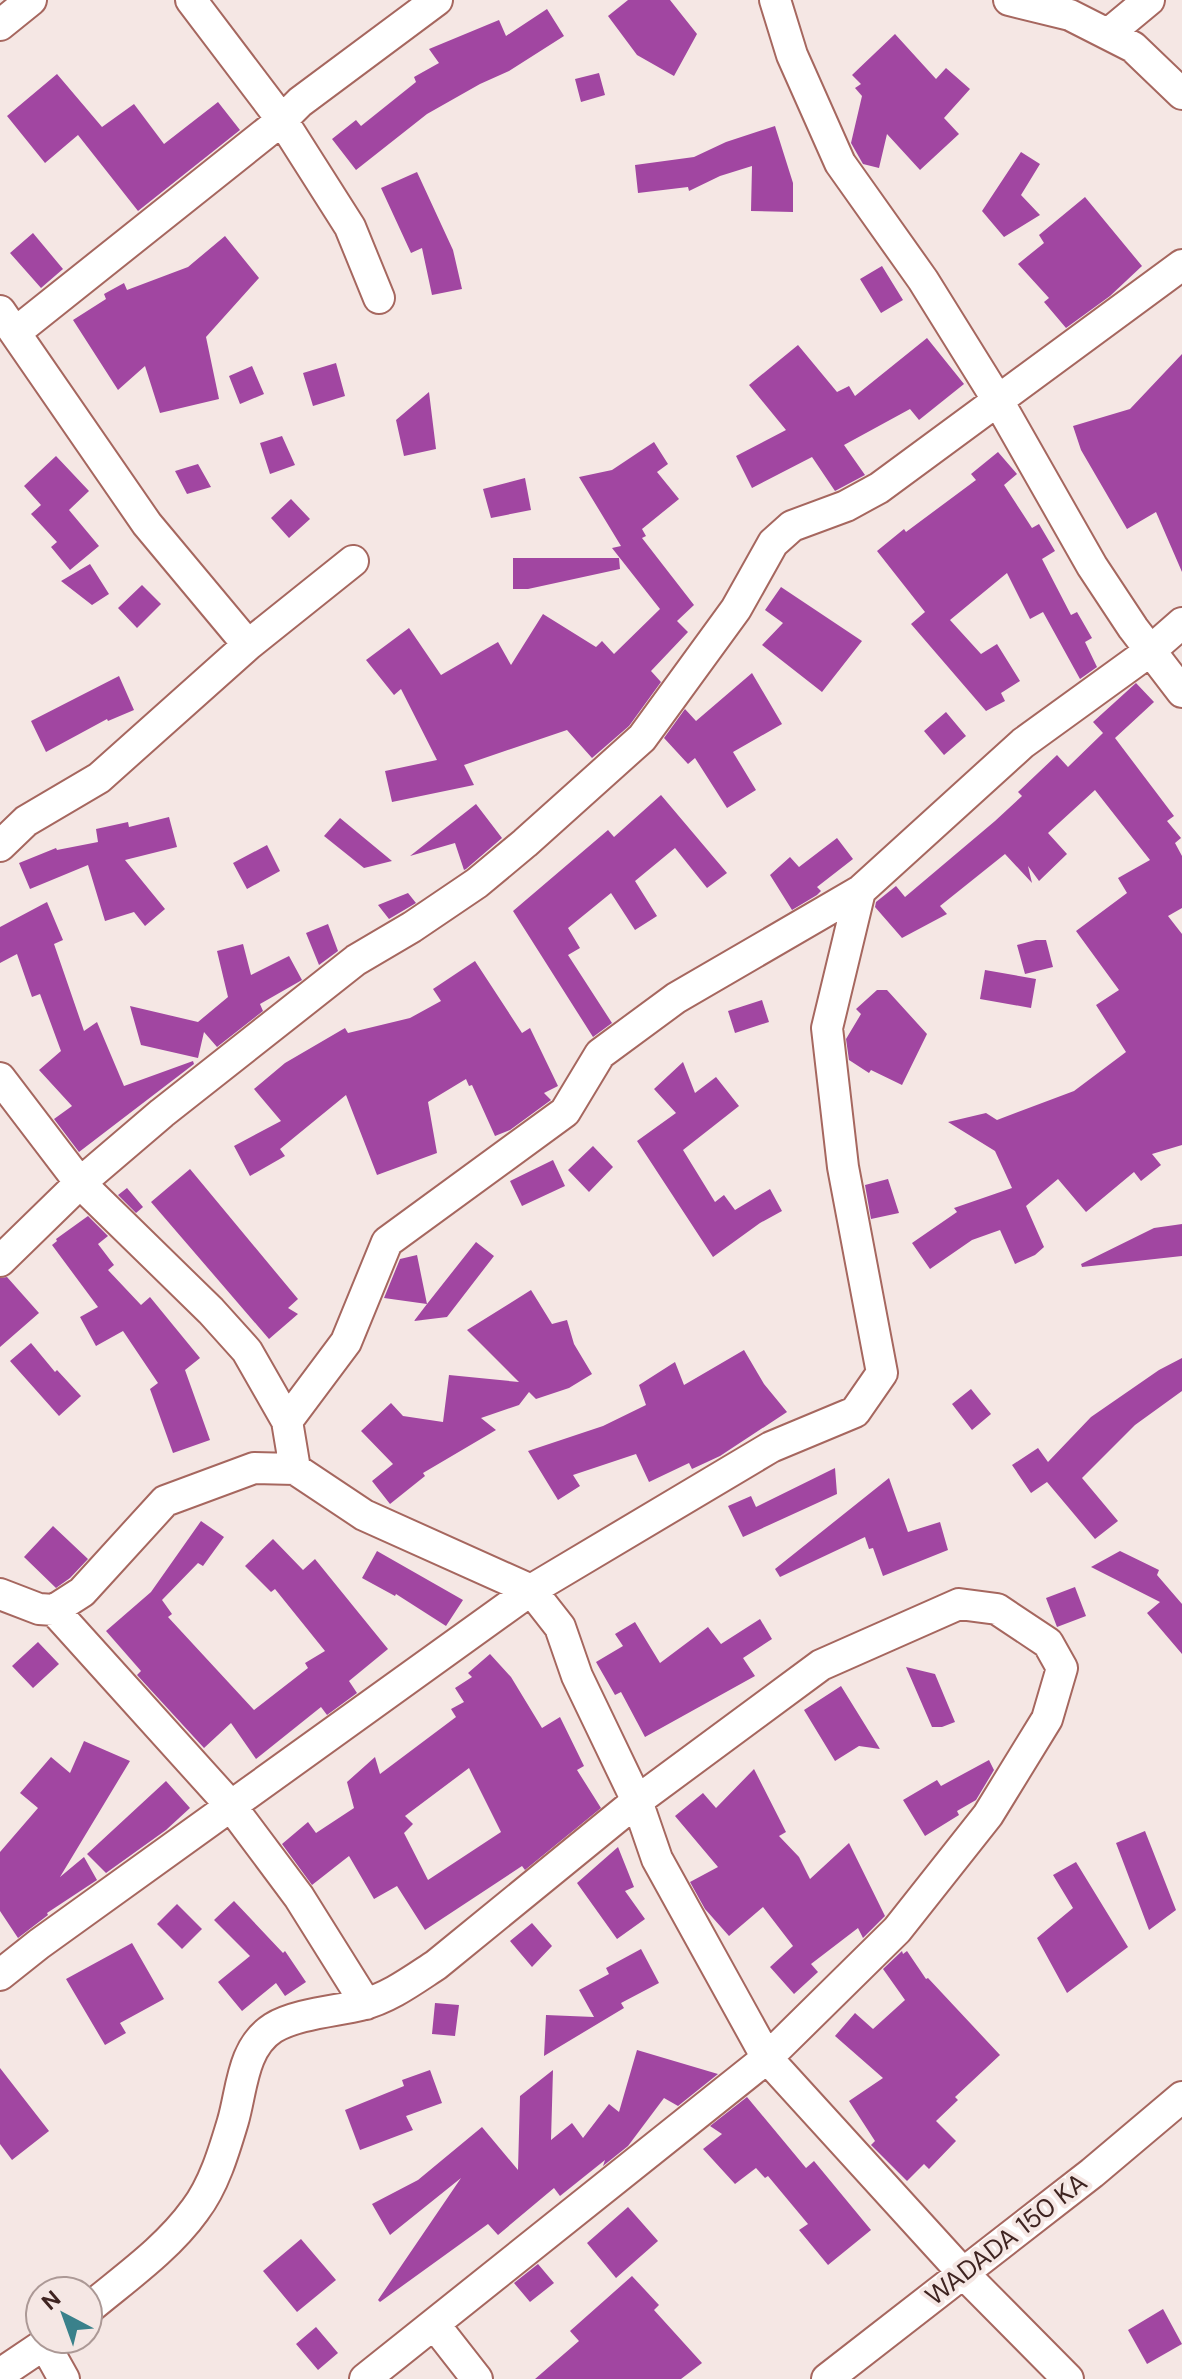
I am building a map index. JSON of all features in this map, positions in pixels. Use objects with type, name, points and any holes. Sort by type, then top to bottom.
[{"type":"street","points":[[0,25],[31,0]]},
{"type":"street","points":[[191,0],[282,120],[350,227],[379,298]]},
{"type":"street","points":[[248,645],[147,524],[8,322],[282,120],[300,102],[437,0]]},
{"type":"street","points":[[775,0],[792,55],[840,163],[923,280],[997,399],[1092,566],[1182,692]]},
{"type":"street","points":[[1009,0],[1070,15],[1133,47],[1182,94]]},
{"type":"street","points":[[1108,34],[1149,0]]},
{"type":"street","points":[[0,1261],[80,1183],[162,1113],[356,960],[477,883],[642,738],[736,609],[773,543],[792,526],[846,506],[879,488],[1182,265]]},
{"type":"street","points":[[0,846],[26,821],[99,778],[248,645],[353,561]]},
{"type":"street","points":[[287,1421],[346,1342],[387,1242],[565,1112],[600,1054],[676,998],[860,891],[1023,743],[1150,651],[1182,623]]},
{"type":"street","points":[[0,1975],[531,1590],[771,1447],[855,1412],[882,1373],[843,1167],[827,1028],[860,891]]},
{"type":"street","points":[[0,1078],[80,1183],[211,1311],[247,1351],[287,1421],[295,1469]]},
{"type":"street","points":[[0,1594],[39,1609],[54,1610],[82,1592],[165,1501],[254,1468],[295,1469],[364,1515],[531,1590],[560,1627],[577,1676],[637,1801],[657,1859],[767,2058],[962,2272],[1068,2379]]},
{"type":"street","points":[[104,2296],[164,2245],[196,2210],[215,2174],[234,2118],[243,2074],[257,2046],[273,2028],[302,2018],[366,2004],[402,1987],[436,1965],[637,1801],[821,1665],[959,1604],[997,1609],[1048,1643],[1062,1668],[1047,1719],[988,1815],[897,1930],[767,2058],[365,2379]]},
{"type":"street","points":[[54,1610],[231,1806],[299,1897],[366,2004]]},
{"type":"street","name":"WADADA 150 KA","points":[[827,2379],[1092,2173],[1182,2097]]},
{"type":"street","points":[[434,2324],[477,2379]]},
{"type":"street","points":[[0,2374],[28,2355]]},
{"type":"street","points":[[54,2355],[64,2379]]},
{"type":"building","points":[[628,0],[670,0],[697,34],[674,76],[637,55],[608,16]]},
{"type":"building","points":[[547,9],[564,36],[509,71],[427,114],[356,170],[332,139],[356,120],[361,126],[416,82],[414,77],[439,63],[429,49],[499,20],[506,36]]},
{"type":"building","points":[[895,34],[936,79],[946,68],[970,89],[944,118],[959,134],[920,170],[887,134],[879,168],[863,164],[851,143],[862,96],[855,88],[861,84],[852,75]]},
{"type":"building","points":[[599,73],[605,95],[581,102],[575,79]]},
{"type":"building","points":[[57,74],[102,127],[134,104],[164,144],[218,102],[240,130],[138,211],[78,135],[45,163],[7,116]]},
{"type":"building","points":[[775,126],[793,183],[793,212],[751,211],[752,166],[720,176],[689,191],[688,187],[638,193],[635,165],[694,157],[726,142]]},
{"type":"building","points":[[1021,152],[1040,164],[1021,195],[1040,215],[1004,237],[982,211]]},
{"type":"building","points":[[417,172],[453,250],[462,289],[432,295],[422,248],[411,253],[381,188]]},
{"type":"building","points":[[1085,197],[1142,266],[1110,296],[1066,328],[1044,302],[1049,298],[1018,264],[1044,243],[1039,235]]},
{"type":"building","points":[[33,233],[63,269],[41,288],[10,253]]},
{"type":"building","points":[[225,236],[259,278],[206,337],[219,399],[160,413],[145,366],[118,390],[73,320],[106,299],[104,294],[124,283],[127,290],[188,267]]},
{"type":"building","points":[[882,266],[903,300],[881,313],[860,279]]},
{"type":"building","points":[[927,338],[964,384],[919,420],[910,409],[844,445],[865,475],[835,491],[812,457],[752,488],[736,456],[786,430],[749,385],[798,345],[837,392],[849,386],[855,396]]},
{"type":"building","points":[[1182,354],[1182,572],[1156,512],[1127,529],[1081,450],[1073,426],[1130,409]]},
{"type":"building","points":[[336,363],[345,396],[313,406],[303,373]]},
{"type":"building","points":[[252,366],[264,394],[240,404],[229,376]]},
{"type":"building","points":[[429,392],[436,449],[404,456],[396,420]]},
{"type":"building","points":[[282,436],[295,465],[270,474],[260,443]]},
{"type":"building","points":[[654,442],[668,464],[657,472],[679,499],[642,529],[646,536],[642,538],[694,605],[677,621],[688,632],[651,671],[661,682],[629,726],[592,758],[567,730],[464,765],[474,785],[392,802],[385,771],[437,760],[401,689],[394,695],[366,660],[409,628],[441,675],[498,642],[511,665],[543,614],[596,647],[602,641],[614,654],[660,609],[612,548],[621,546],[579,477],[612,470]]},
{"type":"building","points":[[998,452],[1017,474],[1004,485],[1032,528],[1039,524],[1055,551],[1042,559],[1071,615],[1077,612],[1092,638],[1085,642],[1097,667],[1080,679],[1043,612],[1030,619],[1007,573],[950,620],[981,654],[997,644],[1020,681],[1001,693],[1005,701],[986,711],[911,624],[925,612],[877,551],[976,480],[971,474]]},
{"type":"building","points":[[56,456],[89,491],[69,510],[99,546],[70,570],[51,547],[57,542],[31,514],[41,505],[24,486]]},
{"type":"building","points":[[198,464],[211,487],[187,494],[175,471]]},
{"type":"building","points":[[525,478],[531,510],[491,518],[483,489]]},
{"type":"building","points":[[291,499],[310,519],[289,538],[271,518]]},
{"type":"building","points":[[513,558],[619,558],[620,569],[528,589],[513,589]]},
{"type":"building","points":[[90,564],[109,594],[92,605],[61,581]]},
{"type":"building","points":[[142,585],[161,604],[137,628],[118,608]]},
{"type":"building","points":[[781,587],[862,641],[822,692],[762,645],[783,623],[765,610]]},
{"type":"building","points":[[752,673],[782,724],[733,752],[756,790],[727,808],[695,758],[688,764],[664,738],[685,709],[696,721]]},
{"type":"building","points":[[119,676],[134,710],[107,719],[46,752],[31,721]]},
{"type":"building","points":[[1136,683],[1154,702],[1115,738],[1174,816],[1167,821],[1181,838],[1175,843],[1182,856],[1182,908],[1168,916],[1182,934],[1182,1145],[1152,1154],[1161,1165],[1141,1181],[1134,1172],[1086,1212],[1058,1179],[1026,1206],[1044,1247],[1035,1255],[1015,1264],[1000,1230],[972,1240],[930,1269],[912,1243],[957,1212],[954,1208],[1012,1188],[995,1151],[948,1122],[986,1113],[997,1120],[1074,1091],[1126,1052],[1096,1005],[1119,990],[1076,931],[1127,893],[1118,878],[1150,860],[1095,790],[1048,833],[1067,854],[1039,881],[1028,866],[1032,883],[1005,854],[940,906],[947,914],[902,938],[875,907],[876,902],[896,886],[905,897],[1022,796],[1018,792],[1057,755],[1068,767],[1103,733],[1093,722]]},
{"type":"building","points":[[946,712],[966,736],[944,755],[924,731]]},
{"type":"building","points":[[661,795],[727,873],[707,888],[675,848],[635,881],[657,916],[635,930],[611,893],[568,928],[580,948],[568,955],[612,1023],[593,1037],[513,911],[608,830],[614,837]]},
{"type":"building","points":[[476,804],[502,838],[466,869],[455,843],[410,856]]},
{"type":"building","points":[[169,817],[177,847],[125,860],[165,909],[145,926],[134,912],[105,921],[88,865],[30,889],[19,863],[56,848],[98,842],[96,829],[128,822],[129,827]]},
{"type":"building","points":[[340,818],[392,861],[364,868],[324,836]]},
{"type":"building","points":[[837,838],[853,859],[817,887],[821,891],[817,895],[792,910],[770,875],[790,857],[799,867]]},
{"type":"building","points":[[267,845],[280,871],[247,889],[233,863]]},
{"type":"building","points":[[408,893],[416,903],[389,919],[378,905]]},
{"type":"building","points":[[47,902],[63,940],[54,944],[84,1031],[97,1022],[124,1086],[193,1061],[194,1064],[79,1152],[54,1119],[72,1106],[39,1070],[61,1051],[40,994],[32,997],[17,954],[0,963],[0,927]]},
{"type":"building","points":[[328,924],[338,951],[319,965],[306,933]]},
{"type":"building","points":[[1046,940],[1053,967],[1025,974],[1017,945]]},
{"type":"building","points":[[243,944],[251,975],[289,956],[302,980],[260,1004],[263,1011],[217,1047],[204,1032],[198,1058],[141,1045],[130,1006],[198,1022],[228,997],[217,951]]},
{"type":"building","points":[[475,961],[522,1033],[530,1028],[558,1086],[544,1093],[551,1100],[510,1130],[495,1136],[472,1085],[469,1086],[466,1079],[428,1102],[437,1153],[377,1175],[346,1095],[280,1149],[285,1156],[250,1176],[234,1146],[281,1121],[254,1089],[285,1063],[345,1028],[348,1033],[410,1018],[441,1001],[433,989]]},
{"type":"building","points":[[985,970],[1036,979],[1031,1008],[980,999]]},
{"type":"building","points":[[877,990],[887,990],[927,1034],[902,1085],[871,1070],[869,1073],[849,1060],[846,1039],[861,1014],[856,1009]]},
{"type":"building","points":[[762,1000],[769,1022],[735,1033],[728,1011]]},
{"type":"building","points":[[683,1062],[695,1093],[716,1077],[739,1106],[683,1150],[715,1202],[724,1195],[735,1210],[770,1189],[782,1211],[713,1257],[637,1141],[676,1113],[654,1089]]},
{"type":"building","points":[[593,1146],[613,1167],[589,1192],[568,1170]]},
{"type":"building","points":[[553,1160],[565,1186],[522,1206],[510,1181]]},
{"type":"building","points":[[190,1169],[298,1299],[288,1308],[298,1314],[269,1339],[151,1202]]},
{"type":"building","points":[[888,1179],[899,1213],[871,1219],[865,1185]]},
{"type":"building","points":[[127,1188],[143,1207],[136,1213],[118,1195]]},
{"type":"building","points":[[88,1216],[108,1236],[98,1244],[114,1265],[108,1270],[141,1305],[150,1297],[200,1358],[185,1370],[210,1440],[173,1453],[150,1389],[158,1383],[123,1331],[96,1346],[80,1317],[98,1307],[52,1245]]},
{"type":"building","points":[[1182,1224],[1182,1256],[1082,1267],[1081,1264],[1154,1228]]},
{"type":"building","points":[[476,1242],[494,1256],[447,1317],[414,1321]]},
{"type":"building","points":[[417,1255],[427,1304],[384,1298],[400,1259]]},
{"type":"building","points":[[7,1277],[39,1313],[0,1347],[0,1278]]},
{"type":"building","points":[[531,1290],[552,1324],[567,1320],[574,1344],[592,1374],[569,1388],[536,1399],[529,1392],[519,1405],[481,1418],[496,1430],[423,1473],[425,1476],[390,1504],[372,1481],[393,1464],[361,1431],[391,1403],[403,1416],[443,1422],[449,1375],[519,1382],[467,1330]]},
{"type":"building","points":[[31,1343],[55,1372],[57,1370],[81,1396],[59,1416],[10,1361]]},
{"type":"building","points":[[744,1350],[764,1384],[787,1412],[720,1456],[692,1469],[689,1463],[649,1482],[636,1454],[573,1475],[580,1486],[558,1500],[528,1451],[603,1426],[646,1405],[639,1385],[675,1362],[684,1385]]},
{"type":"building","points":[[1182,1358],[1182,1391],[1135,1425],[1082,1478],[1118,1521],[1095,1539],[1047,1482],[1031,1493],[1012,1465],[1038,1448],[1048,1462],[1091,1417],[1159,1370]]},
{"type":"building","points":[[971,1389],[991,1414],[972,1430],[952,1404]]},
{"type":"building","points":[[835,1468],[837,1494],[743,1537],[728,1506],[751,1496],[756,1507]]},
{"type":"building","points":[[889,1478],[908,1532],[940,1522],[948,1550],[883,1576],[873,1548],[869,1549],[865,1537],[780,1577],[775,1569]]},
{"type":"building","points":[[201,1521],[224,1537],[203,1566],[198,1563],[162,1600],[172,1614],[168,1617],[254,1710],[308,1668],[305,1663],[325,1651],[275,1589],[271,1592],[245,1566],[273,1539],[303,1570],[315,1559],[388,1649],[349,1681],[357,1693],[327,1715],[321,1707],[256,1759],[231,1723],[204,1748],[137,1675],[141,1671],[106,1631],[151,1592]]},
{"type":"building","points":[[53,1526],[88,1559],[56,1588],[24,1557]]},
{"type":"building","points":[[377,1551],[463,1600],[446,1626],[396,1594],[362,1578]]},
{"type":"building","points":[[1120,1551],[1159,1570],[1157,1575],[1182,1604],[1182,1654],[1147,1613],[1160,1602],[1091,1567]]},
{"type":"building","points":[[1075,1587],[1086,1616],[1057,1627],[1046,1598]]},
{"type":"building","points":[[760,1619],[772,1639],[743,1658],[755,1676],[645,1737],[621,1692],[615,1695],[596,1662],[623,1646],[615,1634],[635,1622],[660,1663],[708,1627],[721,1644]]},
{"type":"building","points":[[38,1642],[59,1664],[33,1688],[12,1666]]},
{"type":"building","points":[[490,1654],[511,1677],[542,1728],[560,1717],[584,1766],[577,1770],[601,1808],[525,1870],[522,1866],[425,1930],[397,1886],[374,1899],[349,1856],[312,1885],[282,1844],[308,1822],[316,1833],[354,1808],[347,1782],[375,1757],[380,1774],[456,1717],[451,1709],[464,1702],[455,1688],[472,1677],[468,1673]],"holes":[[[469,1768],[501,1832],[428,1880],[404,1833],[413,1824],[405,1816]]]},
{"type":"building","points":[[906,1667],[935,1674],[955,1722],[932,1727]]},
{"type":"building","points":[[841,1686],[880,1749],[859,1746],[835,1761],[804,1710]]},
{"type":"building","points":[[84,1741],[130,1761],[60,1877],[84,1857],[97,1880],[47,1913],[18,1938],[0,1911],[0,1852],[38,1808],[20,1793],[51,1757],[70,1773]]},
{"type":"building","points":[[989,1760],[994,1770],[976,1800],[957,1811],[959,1815],[925,1836],[903,1800],[937,1780],[941,1786]]},
{"type":"building","points":[[754,1769],[786,1832],[779,1836],[799,1857],[810,1879],[849,1843],[885,1916],[863,1938],[858,1928],[811,1964],[818,1972],[794,1994],[770,1967],[793,1946],[763,1907],[729,1936],[705,1909],[690,1882],[718,1867],[675,1816],[703,1793],[716,1808]]},
{"type":"building","points":[[166,1781],[190,1808],[166,1830],[106,1873],[87,1854]]},
{"type":"building","points":[[1145,1831],[1176,1910],[1149,1930],[1116,1843]]},
{"type":"building","points":[[618,1847],[634,1887],[625,1891],[645,1919],[617,1939],[577,1883]]},
{"type":"building","points":[[1076,1862],[1128,1947],[1067,1993],[1037,1938],[1073,1908],[1053,1875]]},
{"type":"building","points":[[234,1901],[283,1953],[285,1951],[306,1982],[285,1996],[276,1983],[242,2011],[218,1982],[250,1956],[214,1920]]},
{"type":"building","points":[[177,1904],[202,1929],[182,1949],[157,1924]]},
{"type":"building","points":[[532,1923],[552,1946],[532,1967],[510,1941]]},
{"type":"building","points":[[132,1943],[164,1999],[120,2023],[126,2033],[105,2045],[66,1979]]},
{"type":"building","points":[[641,1949],[659,1983],[621,2003],[624,2008],[544,2056],[546,2015],[594,2017],[579,1990],[609,1974],[606,1968]]},
{"type":"building","points":[[902,1951],[903,1954],[907,1951],[926,1979],[1000,2055],[955,2097],[958,2100],[936,2121],[956,2141],[929,2169],[924,2164],[907,2181],[871,2145],[875,2141],[849,2101],[883,2078],[835,2036],[855,2013],[873,2029],[905,2000],[883,1969]]},
{"type":"building","points":[[435,2003],[459,2005],[455,2036],[432,2034]]},
{"type":"building","points":[[637,2050],[718,2074],[678,2106],[664,2098],[628,2146],[560,2196],[554,2188],[498,2235],[488,2224],[380,2302],[378,2300],[461,2178],[390,2235],[372,2204],[418,2180],[482,2127],[518,2170],[520,2096],[553,2070],[551,2140],[572,2123],[583,2138],[609,2104],[619,2112]]},
{"type":"building","points":[[0,2068],[49,2131],[12,2160],[0,2144]]},
{"type":"building","points":[[430,2070],[442,2103],[406,2116],[413,2130],[360,2150],[345,2110],[404,2086],[402,2080]]},
{"type":"building","points":[[747,2097],[806,2168],[814,2161],[871,2230],[828,2265],[799,2230],[808,2224],[768,2176],[765,2178],[756,2168],[735,2184],[703,2149],[722,2134],[710,2126]]},
{"type":"building","points":[[628,2207],[658,2241],[616,2278],[587,2243]]},
{"type":"building","points":[[301,2239],[336,2280],[297,2312],[263,2271]]},
{"type":"building","points":[[538,2264],[554,2283],[530,2302],[514,2283]]},
{"type":"building","points":[[632,2276],[659,2305],[654,2310],[702,2363],[681,2379],[535,2379],[579,2341],[570,2331]]},
{"type":"building","points":[[1163,2309],[1182,2344],[1147,2364],[1128,2330]]},
{"type":"building","points":[[316,2327],[338,2353],[318,2370],[296,2344]]}]
